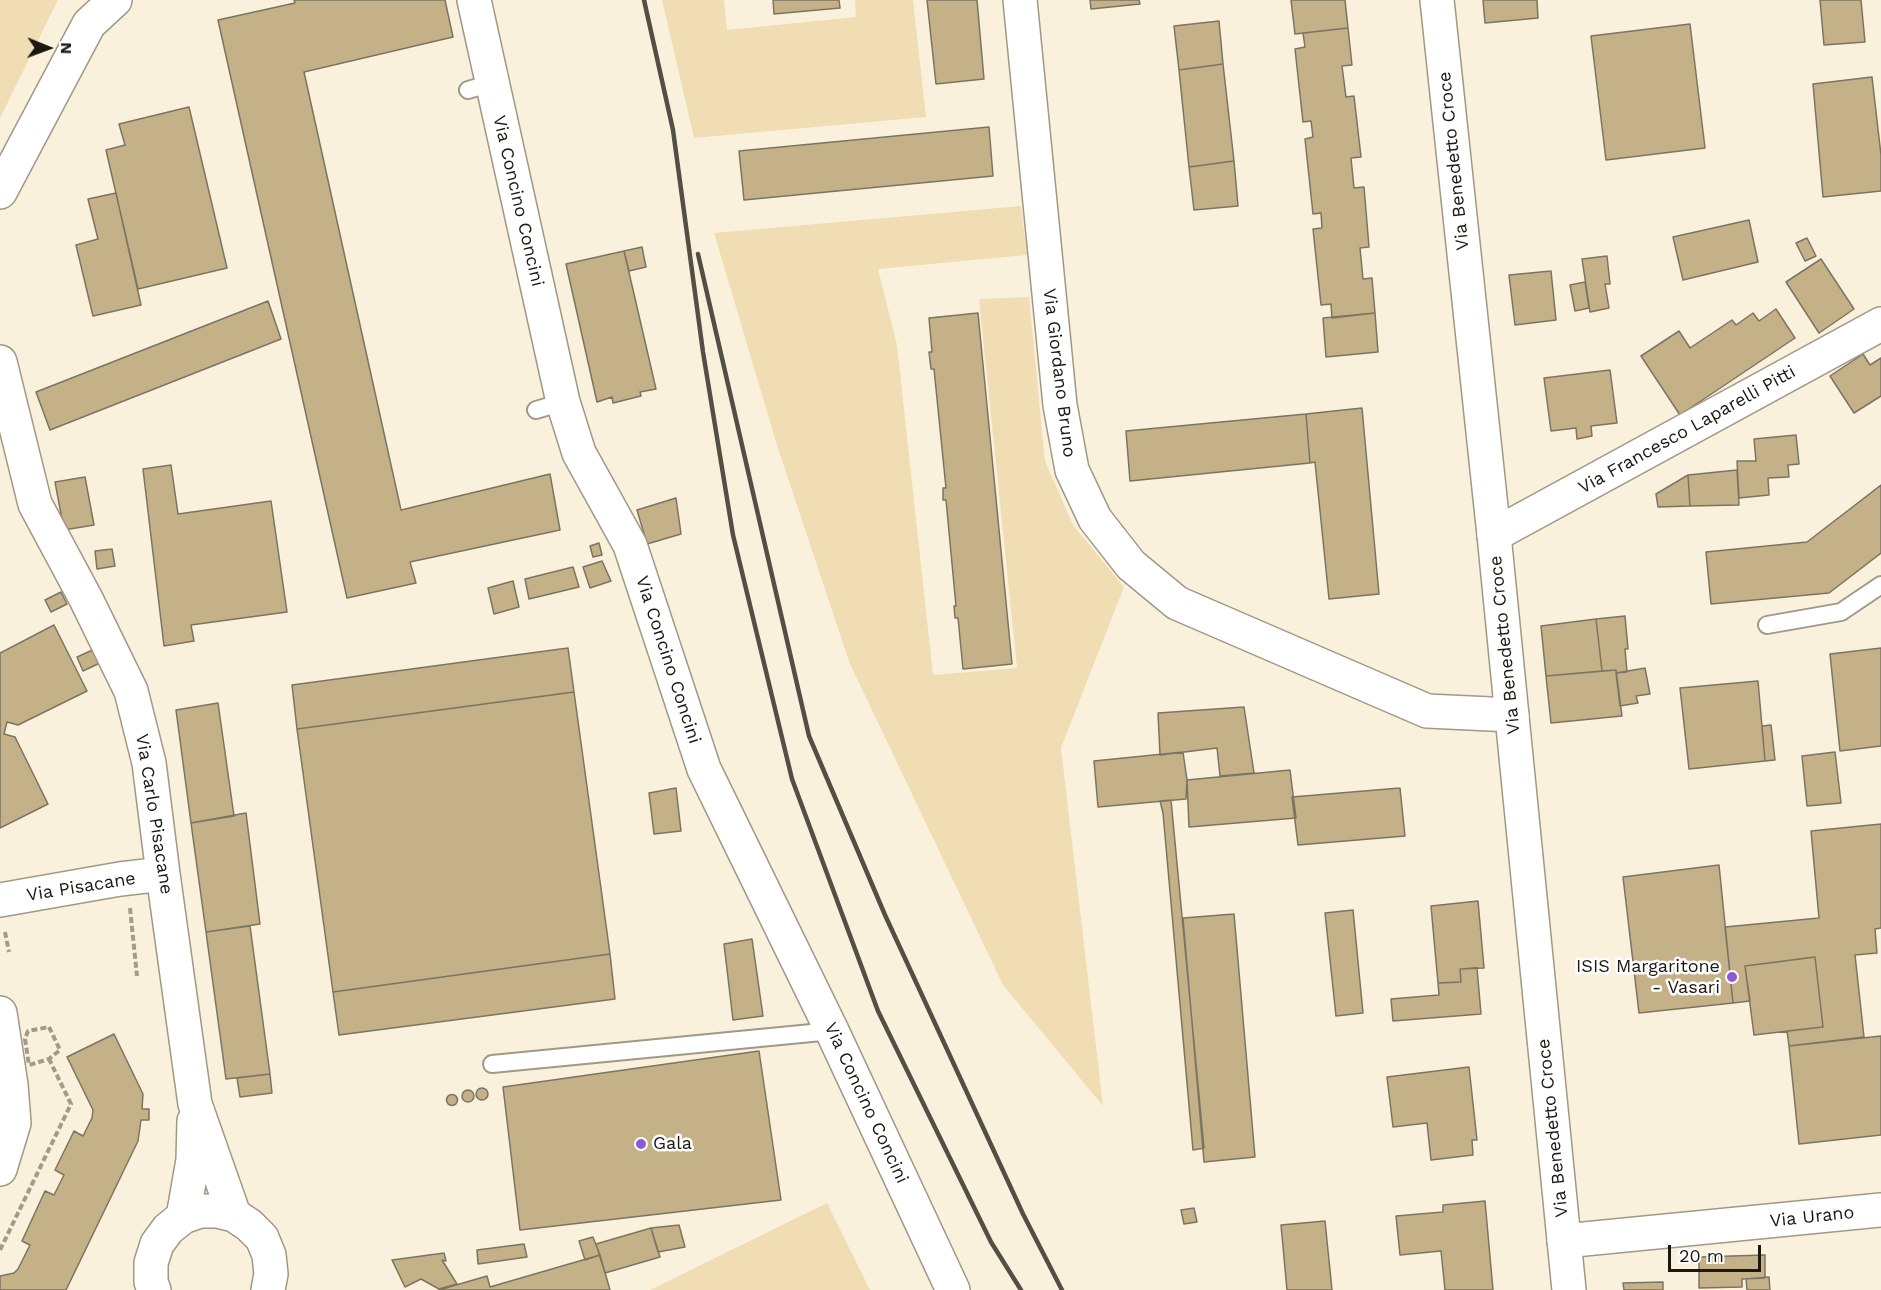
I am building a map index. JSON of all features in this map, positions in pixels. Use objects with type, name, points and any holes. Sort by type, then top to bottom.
[{"type":"street","points":[[0,192],[89,24],[115,0]]},
{"type":"street","name":"Via Concino Concini","points":[[474,0],[480,86],[549,406],[579,453],[630,544],[704,769],[832,1031],[953,1290]]},
{"type":"street","name":"Via Giordano Bruno","points":[[1020,0],[1060,405],[1072,470],[1095,519],[1131,565],[1177,603],[1427,711],[1512,715]]},
{"type":"street","name":"Via Benedetto Croce","points":[[1437,0],[1494,536],[1569,1290]]},
{"type":"street","name":"Via Francesco Laparelli Pitti","points":[[1494,536],[1881,324]]},
{"type":"street","name":"Via Carlo Pisacane","points":[[0,362],[35,504],[86,599],[131,691],[149,763],[195,1104],[234,1215]]},
{"type":"street","name":"Via Pisacane","points":[[0,900],[120,879],[163,874]]},
{"type":"street","points":[[0,1013],[11,1084],[14,1123],[0,1169]]},
{"type":"street","points":[[183,1217],[193,1160],[195,1104]]},
{"type":"street","name":"Via Urano","points":[[1564,1241],[1881,1210]]},
{"type":"street","points":[[150,1287],[151,1263],[157,1244],[168,1228],[183,1217],[200,1211],[217,1211],[234,1215],[249,1225],[262,1238],[269,1255],[276,1285]]},
{"type":"lane","points":[[1767,625],[1841,612],[1881,585]]},
{"type":"lane","points":[[492,1064],[832,1031]]},
{"type":"path","points":[[124,903],[130,908],[137,976]]},
{"type":"shaded area","points":[[0,0],[58,0],[0,118]]},
{"type":"shaded area","points":[[662,0],[724,0],[727,30],[856,17],[855,0],[913,0],[926,117],[694,138]]},
{"type":"shaded area","points":[[1021,206],[1027,255],[878,269],[897,345],[933,675],[1017,668],[979,299],[1029,297],[1045,461],[1073,525],[1124,587],[1061,748],[1103,1106],[1003,985],[850,664],[776,442],[714,233]]},
{"type":"shaded area","points":[[827,1203],[870,1290],[650,1290]]},
{"type":"building","points":[[294,0],[445,0],[453,37],[304,72],[401,510],[550,474],[560,530],[410,562],[416,583],[347,598],[218,20],[295,3]]},
{"type":"building","points":[[773,0],[839,0],[840,8],[774,14]]},
{"type":"building","points":[[927,0],[977,0],[984,79],[936,84]]},
{"type":"building","points":[[1090,0],[1139,0],[1140,4],[1091,9]]},
{"type":"building","points":[[1291,0],[1345,0],[1348,28],[1295,34]]},
{"type":"building","points":[[1483,0],[1537,0],[1538,18],[1485,23]]},
{"type":"building","points":[[1820,0],[1861,0],[1865,42],[1824,45]]},
{"type":"building","points":[[1219,21],[1223,64],[1179,70],[1174,26]]},
{"type":"building","points":[[1690,24],[1705,148],[1606,160],[1591,36]]},
{"type":"building","points":[[1348,28],[1352,65],[1342,66],[1346,97],[1354,96],[1361,157],[1351,158],[1354,188],[1364,187],[1369,247],[1360,248],[1363,279],[1372,278],[1375,313],[1332,318],[1331,304],[1321,305],[1313,229],[1322,228],[1321,213],[1313,214],[1305,139],[1313,137],[1311,121],[1303,122],[1295,49],[1305,47],[1303,33]]},
{"type":"building","points":[[1223,64],[1234,161],[1189,167],[1179,70]]},
{"type":"building","points":[[1872,77],[1881,155],[1881,191],[1823,197],[1813,84]]},
{"type":"building","points":[[189,107],[227,268],[138,289],[106,150],[125,145],[119,124]]},
{"type":"building","points":[[989,127],[993,176],[744,200],[739,151]]},
{"type":"building","points":[[1234,161],[1238,206],[1194,210],[1189,167]]},
{"type":"building","points":[[116,193],[141,305],[93,316],[76,245],[98,239],[88,199]]},
{"type":"building","points":[[1749,220],[1758,262],[1683,280],[1673,237]]},
{"type":"building","points":[[1807,238],[1816,256],[1805,261],[1796,243]]},
{"type":"building","points":[[642,247],[646,267],[629,271],[624,251]]},
{"type":"building","points":[[624,251],[656,389],[640,392],[641,396],[613,403],[612,397],[597,402],[566,264]]},
{"type":"building","points":[[1607,256],[1610,284],[1605,284],[1609,308],[1590,312],[1582,259]]},
{"type":"building","points":[[1821,259],[1854,309],[1819,333],[1786,282]]},
{"type":"building","points":[[1551,271],[1556,320],[1515,325],[1509,275]]},
{"type":"building","points":[[1585,282],[1589,308],[1575,311],[1570,285]]},
{"type":"building","points":[[268,301],[281,339],[50,430],[36,392]]},
{"type":"building","points":[[1776,309],[1795,338],[1680,415],[1641,356],[1679,331],[1690,348],[1732,320],[1736,325],[1753,313],[1759,321]]},
{"type":"building","points":[[978,313],[1012,664],[963,669],[958,618],[955,618],[954,606],[956,606],[946,500],[943,500],[943,488],[946,488],[934,369],[931,369],[929,352],[932,352],[929,318]]},
{"type":"building","points":[[1375,313],[1378,352],[1326,357],[1323,318]]},
{"type":"building","points":[[1863,354],[1870,365],[1881,358],[1881,396],[1854,413],[1830,376]]},
{"type":"building","points":[[1610,370],[1617,423],[1591,426],[1592,436],[1577,439],[1576,428],[1551,431],[1544,378]]},
{"type":"building","points":[[1362,408],[1379,594],[1329,599],[1315,462],[1310,463],[1306,414]]},
{"type":"building","points":[[1306,414],[1310,463],[1130,481],[1126,431]]},
{"type":"building","points":[[1796,435],[1799,464],[1788,465],[1789,477],[1768,478],[1769,495],[1739,498],[1737,461],[1756,461],[1754,439]]},
{"type":"building","points":[[171,465],[178,514],[271,501],[287,612],[191,625],[194,641],[164,646],[143,469]]},
{"type":"building","points":[[1737,470],[1739,505],[1690,506],[1688,475]]},
{"type":"building","points":[[1688,475],[1690,506],[1658,507],[1656,494]]},
{"type":"building","points":[[85,477],[94,525],[64,530],[55,482]]},
{"type":"building","points":[[1881,485],[1881,553],[1829,593],[1711,604],[1706,552],[1807,542]]},
{"type":"building","points":[[676,498],[681,534],[647,544],[637,510]]},
{"type":"building","points":[[599,543],[602,555],[593,557],[590,546]]},
{"type":"building","points":[[112,549],[115,566],[97,569],[95,551]]},
{"type":"building","points":[[602,561],[611,581],[590,588],[583,567]]},
{"type":"building","points":[[573,567],[579,587],[529,599],[525,579]]},
{"type":"building","points":[[513,581],[519,607],[494,614],[488,588]]},
{"type":"building","points":[[61,592],[67,604],[51,612],[45,600]]},
{"type":"building","points":[[1625,616],[1628,649],[1625,649],[1627,672],[1602,671],[1596,619]]},
{"type":"building","points":[[1596,619],[1602,671],[1546,676],[1541,626]]},
{"type":"building","points":[[54,625],[87,691],[18,725],[7,722],[4,734],[15,737],[48,804],[0,828],[0,653]]},
{"type":"building","points":[[568,648],[574,692],[297,729],[292,685]]},
{"type":"building","points":[[1881,648],[1881,746],[1840,751],[1830,654]]},
{"type":"building","points":[[95,649],[102,662],[83,671],[77,657]]},
{"type":"building","points":[[1645,668],[1650,694],[1636,696],[1638,703],[1620,706],[1616,673]]},
{"type":"building","points":[[1616,670],[1622,716],[1551,723],[1546,676]]},
{"type":"building","points":[[1758,681],[1765,761],[1689,769],[1680,688]]},
{"type":"building","points":[[574,692],[610,954],[333,992],[297,729]]},
{"type":"building","points":[[218,703],[234,816],[191,823],[176,710]]},
{"type":"building","points":[[1244,707],[1254,773],[1220,776],[1217,748],[1160,755],[1158,713]]},
{"type":"building","points":[[1771,725],[1775,760],[1765,761],[1762,726]]},
{"type":"building","points":[[1183,752],[1187,780],[1186,799],[1098,807],[1094,761]]},
{"type":"building","points":[[1835,752],[1841,803],[1807,806],[1802,756]]},
{"type":"building","points":[[1290,770],[1296,818],[1189,827],[1187,780]]},
{"type":"building","points":[[676,788],[681,831],[654,834],[649,793]]},
{"type":"building","points":[[1400,788],[1405,836],[1298,845],[1292,797]]},
{"type":"building","points":[[1171,800],[1204,1148],[1193,1150],[1163,813],[1160,801]]},
{"type":"building","points":[[246,813],[260,924],[206,932],[191,823]]},
{"type":"building","points":[[1881,824],[1881,928],[1875,929],[1877,953],[1855,955],[1864,1037],[1789,1046],[1787,1031],[1823,1027],[1815,957],[1745,966],[1750,1001],[1733,1003],[1725,927],[1819,918],[1811,831]]},
{"type":"building","points":[[1719,865],[1733,1003],[1639,1013],[1623,877]]},
{"type":"building","points":[[1478,901],[1484,968],[1460,969],[1461,982],[1438,983],[1431,906]]},
{"type":"building","points":[[1353,910],[1363,1013],[1336,1016],[1325,913]]},
{"type":"building","points":[[1234,914],[1255,1157],[1204,1162],[1183,918]]},
{"type":"building","points":[[250,926],[270,1074],[226,1079],[206,932]]},
{"type":"building","points":[[752,939],[763,1016],[733,1020],[724,944]]},
{"type":"building","points":[[610,954],[615,999],[339,1035],[333,992]]},
{"type":"building","points":[[1815,957],[1823,1027],[1754,1035],[1745,966]]},
{"type":"building","points":[[1477,968],[1481,1014],[1393,1021],[1391,999],[1439,995],[1438,983],[1461,982],[1460,969]]},
{"type":"building","points":[[114,1034],[143,1094],[142,1109],[149,1109],[149,1120],[141,1120],[138,1141],[66,1290],[0,1290],[0,1276],[14,1273],[18,1269],[30,1245],[22,1241],[45,1191],[54,1195],[64,1175],[55,1170],[74,1131],[83,1136],[92,1118],[93,1110],[67,1057]]},
{"type":"building","points":[[1881,1036],[1881,1135],[1799,1144],[1789,1046]]},
{"type":"building","name":"Gala","points":[[759,1051],[781,1200],[520,1230],[503,1087]]},
{"type":"building","points":[[1469,1067],[1477,1140],[1472,1140],[1473,1155],[1431,1160],[1427,1123],[1393,1127],[1387,1077]]},
{"type":"building","points":[[270,1074],[272,1093],[240,1097],[237,1078]]},
{"type":"building","points":[[482,1088],[488,1094],[482,1100],[476,1094]]},
{"type":"building","points":[[470,1090],[474,1096],[470,1102],[466,1102],[462,1094]]},
{"type":"building","points":[[452,1095],[456,1096],[456,1104],[452,1105],[448,1104],[447,1100],[448,1096]]},
{"type":"building","points":[[1485,1201],[1493,1290],[1445,1290],[1441,1251],[1400,1255],[1396,1216],[1443,1212],[1443,1205]]},
{"type":"building","points":[[1194,1208],[1197,1222],[1184,1224],[1181,1210]]},
{"type":"building","points":[[1325,1221],[1332,1290],[1287,1290],[1281,1225]]},
{"type":"building","points":[[679,1225],[685,1247],[658,1252],[651,1228]]},
{"type":"building","points":[[651,1228],[660,1257],[605,1273],[596,1244]]},
{"type":"building","points":[[593,1237],[600,1255],[585,1260],[579,1241]]},
{"type":"building","points":[[524,1244],[527,1257],[478,1264],[477,1250]]},
{"type":"building","points":[[444,1253],[446,1261],[442,1260],[457,1284],[439,1289],[421,1279],[405,1287],[392,1260]]},
{"type":"building","points":[[600,1255],[610,1290],[439,1290],[487,1276],[490,1287]]},
{"type":"building","points":[[1765,1255],[1765,1278],[1742,1279],[1742,1287],[1699,1288],[1699,1257]]},
{"type":"building","points":[[1769,1277],[1770,1290],[1747,1290],[1746,1279]]},
{"type":"building","points":[[1663,1282],[1663,1290],[1624,1290],[1623,1283]]},
{"type":"railway","points":[[644,0],[673,130],[703,352],[733,535],[792,779],[878,1011],[991,1242],[1021,1290]]},
{"type":"railway","points":[[698,254],[809,736],[885,915],[1023,1214],[1062,1290]]},
{"type":"place","name":"ISIS Margaritone - Vasari","points":[[1732,977]]},
{"type":"place","name":"Gala","points":[[641,1144]]}]
